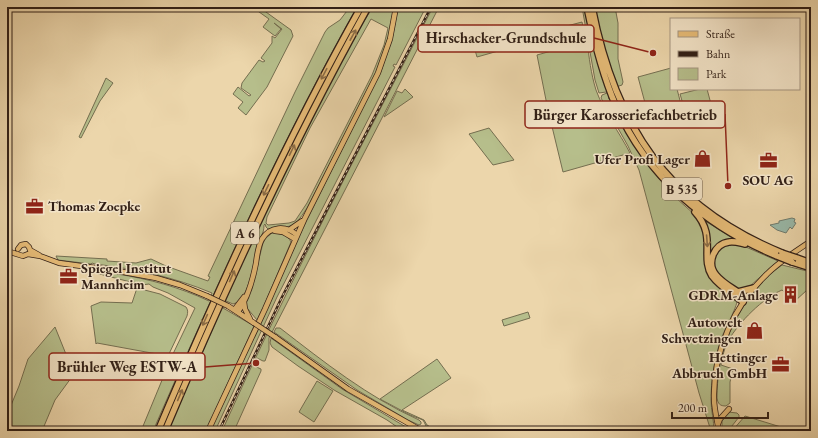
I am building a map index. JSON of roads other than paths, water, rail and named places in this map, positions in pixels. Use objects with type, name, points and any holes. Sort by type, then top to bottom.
[{"type":"highway","name":"A 6","points":[[158,431],[207,316],[257,208],[313,95],[361,7]]},
{"type":"highway","name":"A 6","points":[[165,431],[212,321],[268,201],[319,98],[368,7]]},
{"type":"highway","name":"B 535","points":[[587,7],[595,46],[617,108],[626,126],[653,166],[673,189],[692,206],[724,229],[751,245],[795,260],[811,263]]},
{"type":"highway","name":"B 535","points":[[592,7],[604,58],[617,94],[630,121],[651,155],[677,185],[712,215],[780,255]]},
{"type":"highway","points":[[692,206],[703,223],[707,233],[710,272],[720,284],[744,300]]},
{"type":"highway","points":[[744,300],[738,292],[716,275],[712,264],[713,256],[716,250],[726,243],[734,242],[751,245]]},
{"type":"highway","name":"B 535","points":[[795,260],[811,268]]},
{"type":"highway","points":[[738,292],[754,288]]},
{"type":"main road","points":[[208,431],[265,309],[304,220],[378,73],[390,39],[396,7]]},
{"type":"main road","points":[[289,230],[304,220]]},
{"type":"main road","points":[[253,322],[245,309],[244,302],[252,278],[260,243],[265,235],[280,228],[289,230],[296,237]]},
{"type":"main road","points":[[271,231],[283,232],[296,237]]},
{"type":"main road","points":[[719,431],[714,397],[717,366],[724,338],[744,300],[754,288],[776,266],[811,241]]},
{"type":"main road","points":[[19,251],[20,246],[24,244],[28,245],[29,252]]},
{"type":"main road","points":[[8,251],[19,251],[24,256],[29,252]]},
{"type":"main road","points":[[29,252],[59,263],[144,275],[169,281],[207,296],[228,306],[253,322],[348,389],[422,431]]},
{"type":"main road","points":[[236,311],[246,294]]},
{"type":"main road","points":[[236,311],[244,302]]},
{"type":"main road","points":[[718,425],[720,419],[729,409]]},
{"type":"railway","points":[[219,431],[281,299],[431,7]]},
{"type":"place","name":"Hirschacker-Grundschule","points":[[653,53]]},
{"type":"place","name":"Ufer Profi Lager","points":[[703,159]]},
{"type":"place","name":"SOU AG","points":[[768,160]]},
{"type":"place","name":"Bürger Karosseriefachbetrieb","points":[[728,186]]},
{"type":"place","name":"Thomas Zoepke","points":[[35,206]]},
{"type":"place","name":"Spiegel Institut Mannheim","points":[[68,276]]},
{"type":"place","name":"GDRM-Anlage","points":[[791,295]]},
{"type":"place","name":"Autowelt Schwetzingen","points":[[755,330]]},
{"type":"place","name":"Brühler Weg ESTW-A","points":[[256,363]]},
{"type":"place","name":"Hettinger Abbruch GmbH","points":[[780,365]]}]
